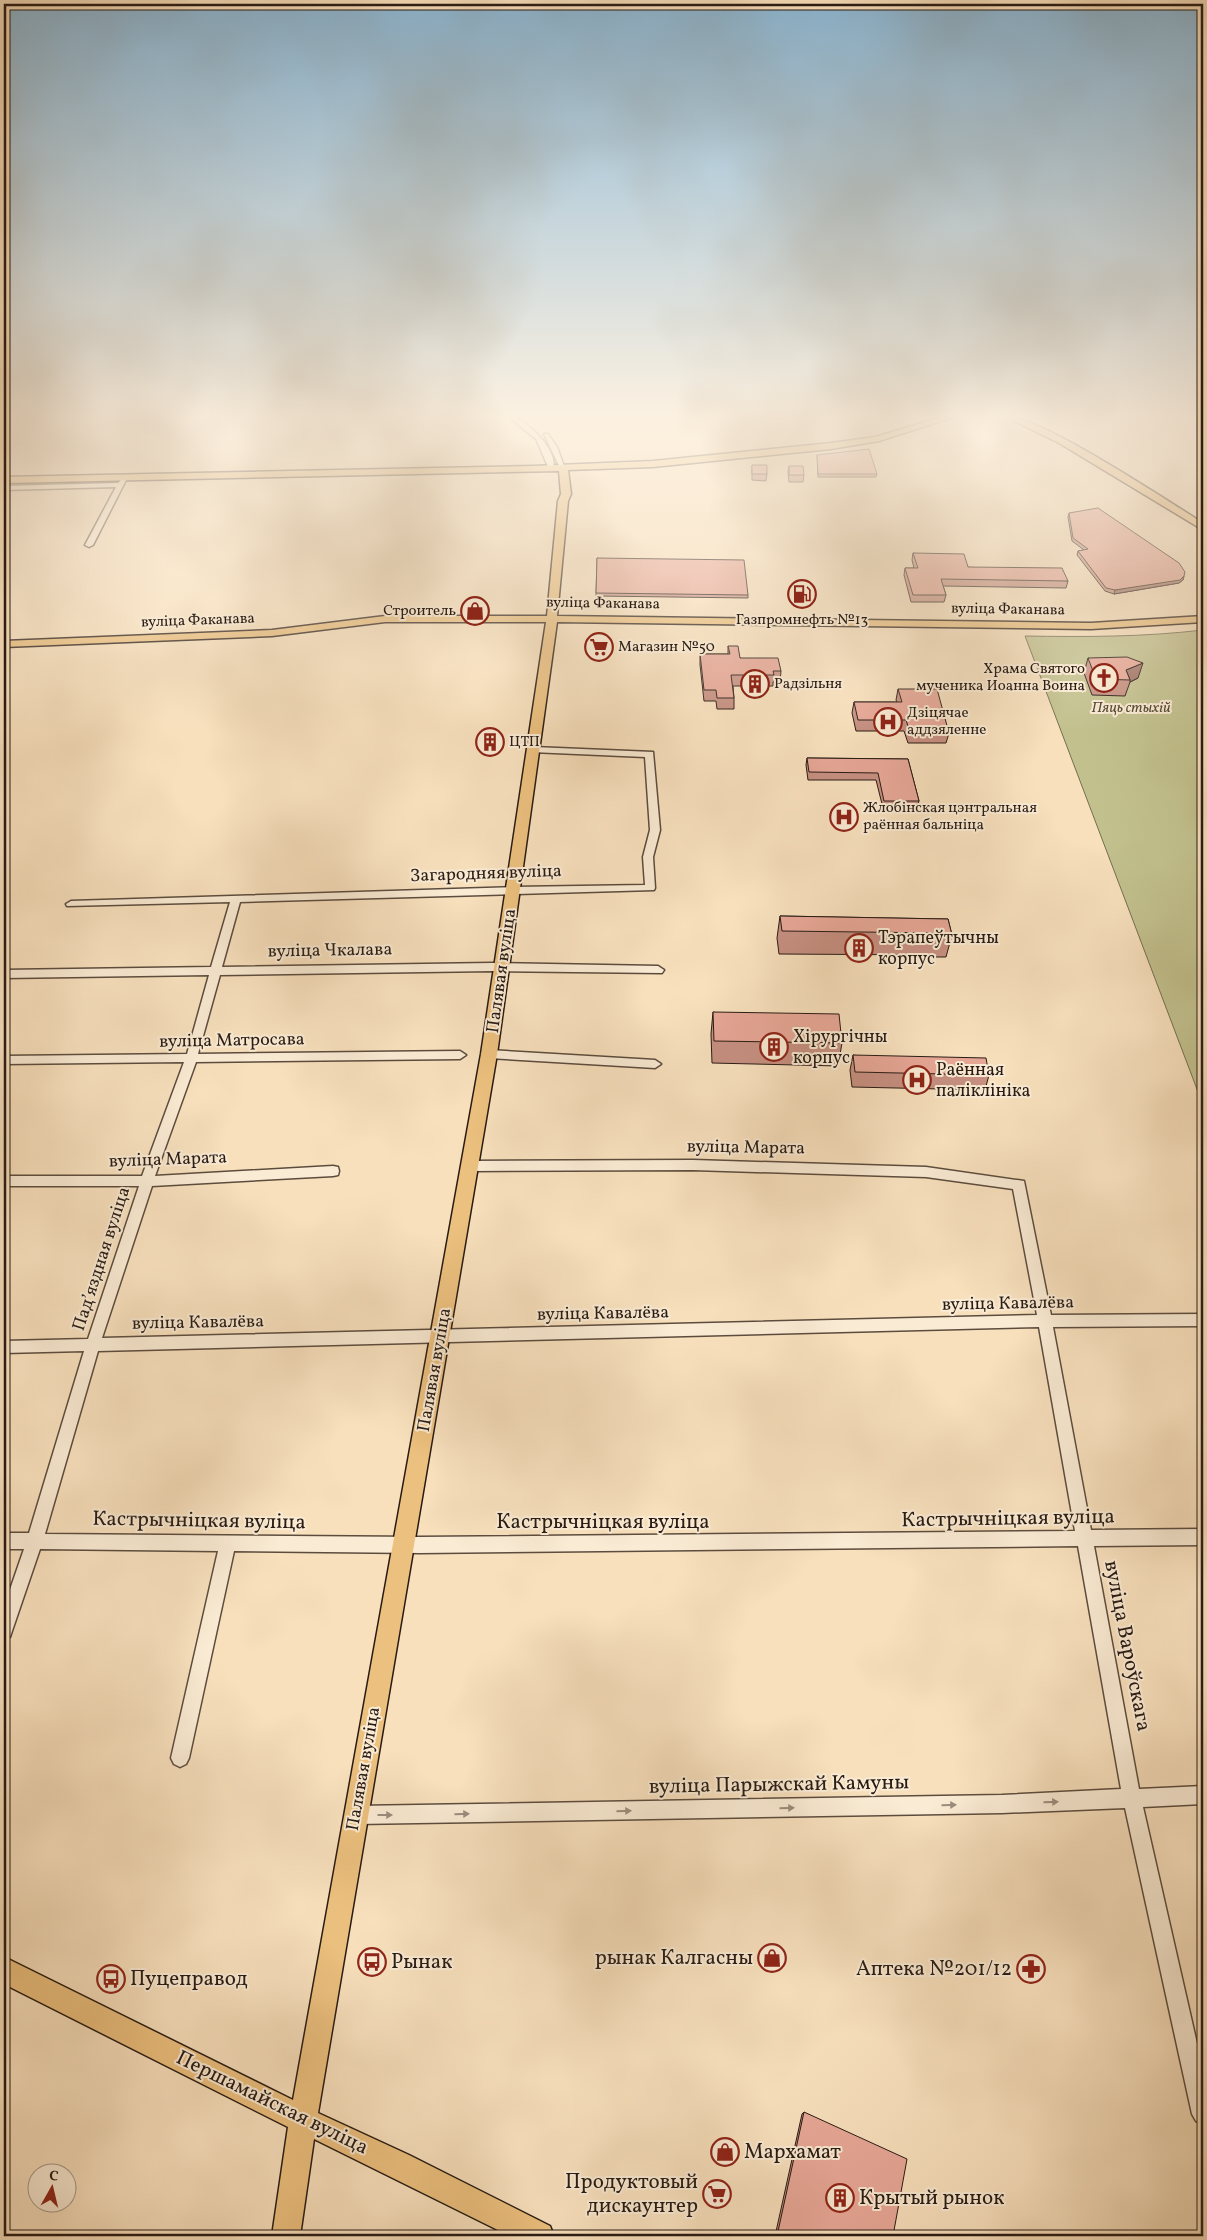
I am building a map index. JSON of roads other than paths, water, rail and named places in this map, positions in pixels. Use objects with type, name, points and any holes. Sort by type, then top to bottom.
[{"type":"main road","name":"Палявая вуліца","points":[[286,2236],[303,2120],[489,1054],[534,750],[562,522]]},
{"type":"main road","name":"вуліца Факанава","points":[[4,644],[272,633],[385,619],[551,619],[1091,626],[1203,619]]},
{"type":"main road","name":"Першамайская вуліца","points":[[4,1970],[540,2236]]},
{"type":"street","points":[[89,545],[101,522]]},
{"type":"street","name":"Загародняя вуліца","points":[[71,904],[514,890],[650,888],[648,857],[655,830],[650,754],[534,750]]},
{"type":"street","name":"Падʼяздная вуліца","points":[[4,1631],[35,1540],[93,1344],[147,1181],[191,1059],[218,970],[236,899]]},
{"type":"street","name":"вуліца Чкалава","points":[[4,974],[503,967],[658,970]]},
{"type":"street","points":[[489,1054],[655,1064]]},
{"type":"street","name":"вуліца Матросава","points":[[4,1060],[460,1055]]},
{"type":"street","name":"вуліца Марата","points":[[470,1166],[694,1165],[926,1172],[1019,1185]]},
{"type":"street","name":"вуліца Марата","points":[[4,1181],[147,1181],[333,1171]]},
{"type":"street","name":"вуліца Вароўскага","points":[[1019,1185],[1046,1321],[1083,1540],[1132,1799],[1203,2114]]},
{"type":"street","name":"вуліца Кавалёва","points":[[4,1347],[1046,1321],[1203,1320]]},
{"type":"street","name":"Кастрычніцкая вуліца","points":[[4,1541],[403,1545],[1083,1540],[1203,1537]]},
{"type":"street","points":[[180,1758],[228,1542]]},
{"type":"street","name":"вуліца Парыжскай Камуны","points":[[356,1815],[1002,1804],[1203,1795]]},
{"type":"place","name":"Газпромнефть №13","points":[[802,594]]},
{"type":"place","name":"Строитель","points":[[475,611]]},
{"type":"place","name":"Магазин №50","points":[[599,647]]},
{"type":"place","name":"Храма Святого мученика Иоанна Воина","points":[[1104,678]]},
{"type":"place","name":"Радзільня","points":[[755,684]]},
{"type":"place","name":"Дзіцячае аддзяленне","points":[[888,722]]},
{"type":"place","name":"ЦТП","points":[[490,742]]},
{"type":"place","name":"Жлобінская цэнтральная раённая бальніца","points":[[844,817]]},
{"type":"place","name":"Тэрапеўтычны корпус","points":[[859,948]]},
{"type":"place","name":"Хірургічны корпус","points":[[774,1047]]},
{"type":"place","name":"Раённая паліклініка","points":[[917,1080]]},
{"type":"place","name":"рынак Калгасны","points":[[772,1958]]},
{"type":"place","name":"Рынак","points":[[372,1962]]},
{"type":"place","name":"Аптека №201/12","points":[[1031,1969]]},
{"type":"place","name":"Пуцеправод","points":[[111,1979]]},
{"type":"place","name":"Мархамат","points":[[725,2152]]},
{"type":"place","name":"Продуктовый дискаунтер","points":[[717,2194]]},
{"type":"place","name":"Крытый рынок","points":[[840,2198]]},
{"type":"park label","name":"Пяць стыхій","points":[[1131,708]]}]
